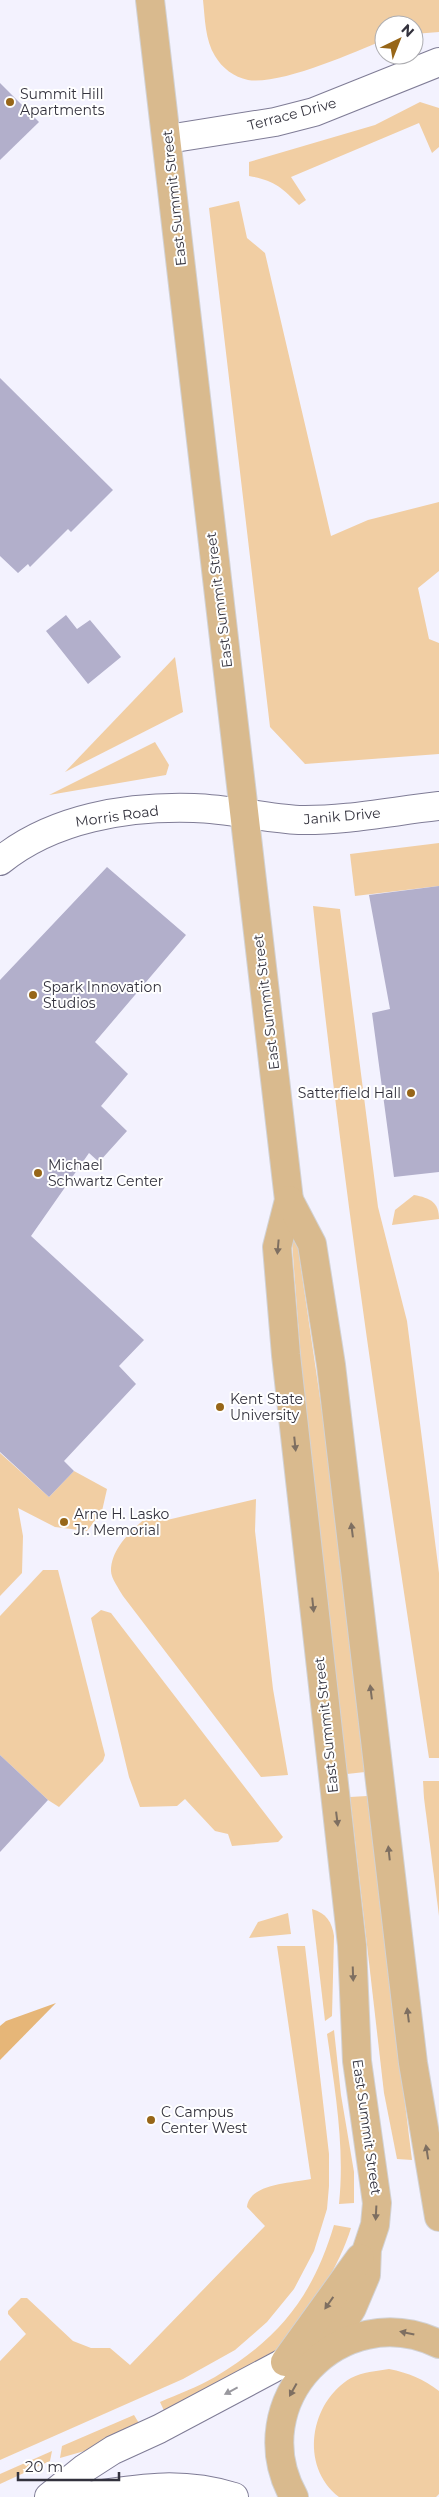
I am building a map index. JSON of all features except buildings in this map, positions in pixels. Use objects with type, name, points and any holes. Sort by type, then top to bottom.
[{"type":"main road","name":"East Summit Street","points":[[150,0],[168,139],[289,1200],[277,1247],[293,1434],[352,1945],[357,2061],[377,2202],[375,2225],[367,2249],[366,2275],[352,2308],[324,2353]]},
{"type":"main road","name":"East Summit Street","points":[[289,1200],[312,1244],[331,1365],[413,2063],[429,2169],[439,2217]]},
{"type":"main road","name":"East Summit Street","points":[[285,2362],[367,2249]]},
{"type":"main road","points":[[294,2497],[282,2465],[280,2434],[286,2403],[302,2375],[324,2353],[347,2340],[372,2333],[399,2332],[425,2337],[439,2344]]},
{"type":"street","name":"Terrace Drive","points":[[168,139],[275,122],[314,112],[439,62]]},
{"type":"street","name":"Janik Drive","points":[[245,814],[298,820],[319,820],[439,806]]},
{"type":"street","name":"Morris Road","points":[[0,861],[10,852],[60,826],[104,815],[194,808],[245,814]]},
{"type":"street","points":[[49,2497],[85,2468],[113,2450],[159,2429],[285,2362],[324,2353]]},
{"type":"street","points":[[81,2497],[147,2488],[185,2486],[234,2497]]},
{"type":"shaded area","points":[[203,0],[439,0],[439,32],[424,33],[424,15],[374,15],[374,44],[316,67],[279,78],[262,80],[248,80],[238,77],[221,64],[212,50],[207,36]]},
{"type":"shaded area","points":[[420,102],[439,108],[439,147],[432,153],[419,123],[291,177],[306,200],[299,205],[277,185],[249,176],[249,162],[375,125]]},
{"type":"shaded area","points":[[239,201],[247,238],[265,253],[331,536],[368,520],[439,502],[439,571],[418,588],[429,639],[439,643],[439,754],[305,764],[270,727],[209,208]]},
{"type":"shaded area","points":[[175,657],[183,712],[65,772]]},
{"type":"shaded area","points":[[155,742],[169,765],[166,775],[49,795]]},
{"type":"shaded area","points":[[439,843],[439,886],[355,896],[350,854]]},
{"type":"shaded area","points":[[313,906],[340,909],[378,1207],[407,1321],[439,1573],[439,1758],[429,1758],[397,1546],[338,1120]]},
{"type":"shaded area","points":[[414,1195],[429,1199],[437,1208],[439,1219],[392,1225],[395,1210]]},
{"type":"shaded area","points":[[293,1239],[297,1241],[324,1425],[365,1772],[347,1774],[305,1415]]},
{"type":"shaded area","points":[[0,1453],[49,1497],[74,1471],[107,1489],[102,1511],[87,1531],[55,1527],[18,1508],[23,1536],[22,1573],[0,1596]]},
{"type":"shaded area","points":[[256,1499],[255,1531],[273,1689],[288,1775],[261,1777],[123,1596],[111,1574],[112,1563],[118,1547],[129,1533],[148,1516],[167,1520]]},
{"type":"shaded area","points":[[43,1570],[58,1570],[105,1755],[103,1761],[59,1807],[48,1800],[0,1755],[0,1616]]},
{"type":"shaded area","points":[[101,1610],[111,1613],[283,1837],[278,1842],[232,1846],[228,1834],[215,1831],[185,1799],[177,1806],[140,1807],[129,1777],[91,1618]]},
{"type":"shaded area","points":[[423,1781],[439,1781],[439,1916],[424,1798]]},
{"type":"shaded area","points":[[367,1796],[412,2160],[397,2159],[384,2093],[350,1797]]},
{"type":"shaded area","points":[[312,1909],[328,1919],[334,1936],[332,2016],[325,2021]]},
{"type":"shaded area","points":[[288,1913],[291,1934],[249,1938],[258,1922]]},
{"type":"shaded area","points":[[277,1946],[305,1946],[329,2154],[327,2209],[314,2251],[294,2289],[267,2322],[235,2350],[183,2379],[0,2460],[0,2361],[26,2334],[8,2314],[8,2311],[21,2298],[27,2298],[73,2341],[91,2348],[110,2348],[130,2365],[265,2226],[247,2207],[255,2193],[284,2183],[311,2179]]},
{"type":"shaded area","points":[[56,2003],[0,2060],[0,2026],[6,2021]]},
{"type":"shaded area","points":[[334,2030],[341,2095],[354,2172],[354,2203],[339,2204],[341,2183],[340,2140],[327,2034]]},
{"type":"shaded area","points":[[334,2225],[351,2228],[338,2261],[308,2312],[285,2341],[273,2354],[167,2417],[160,2402],[208,2381],[238,2362],[258,2347],[291,2313],[316,2273]]},
{"type":"shaded area","points":[[389,2369],[416,2377],[439,2391],[439,2494],[436,2497],[339,2497],[326,2484],[318,2469],[314,2452],[319,2418],[326,2402],[337,2389],[351,2378],[365,2373]]},
{"type":"shaded area","points":[[134,2415],[142,2428],[95,2448],[60,2458],[62,2446]]},
{"type":"shaded area","points":[[52,2451],[50,2461],[0,2484],[0,2474]]},
{"type":"place","name":"Summit Hill Apartments","points":[[10,102]]},
{"type":"place","name":"Spark Innovation Studios","points":[[33,995]]},
{"type":"place","name":"Satterfield Hall","points":[[411,1093]]},
{"type":"place","name":"Michael Schwartz Center","points":[[38,1173]]},
{"type":"place","name":"Kent State University","points":[[220,1407]]},
{"type":"place","name":"Arne H. Lasko Jr. Memorial","points":[[64,1522]]},
{"type":"place","name":"C Campus Center West","points":[[151,2120]]}]
